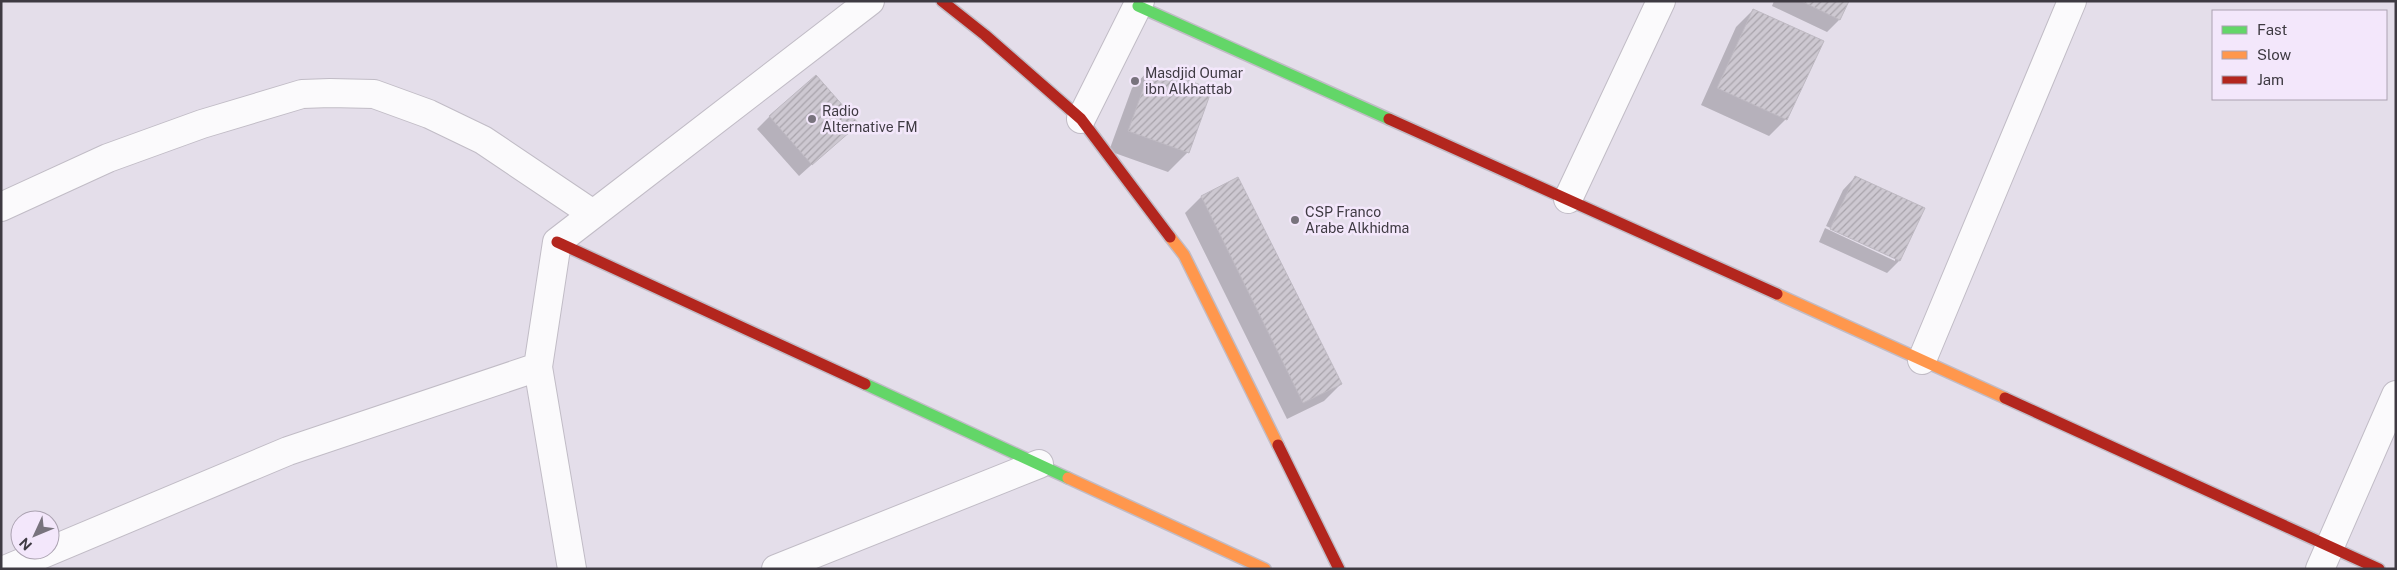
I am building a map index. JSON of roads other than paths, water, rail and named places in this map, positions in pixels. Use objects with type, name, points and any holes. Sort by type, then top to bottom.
[{"type":"street","points":[[572,569],[538,366],[557,242],[870,1]]},
{"type":"street","points":[[942,1],[985,35],[1082,119],[1184,255],[1339,569]]},
{"type":"street","points":[[1568,199],[1661,1]]},
{"type":"street","points":[[1922,360],[2072,1]]},
{"type":"street","points":[[1082,119],[1139,4],[1922,360],[2325,558],[2378,569]]},
{"type":"street","points":[[1,206],[108,158],[202,124],[302,94],[330,93],[374,94],[428,114],[483,140],[593,214]]},
{"type":"street","points":[[557,242],[1265,569]]},
{"type":"street","points":[[6,569],[288,452],[538,366]]},
{"type":"street","points":[[2325,558],[2396,395]]},
{"type":"street","points":[[776,569],[1039,464]]},
{"type":"place","name":"Masdjid Oumar ibn Alkhattab","points":[[1135,81]]},
{"type":"place","name":"Radio Alternative FM","points":[[812,119]]},
{"type":"place","name":"CSP Franco Arabe Alkhidma","points":[[1295,220]]}]
